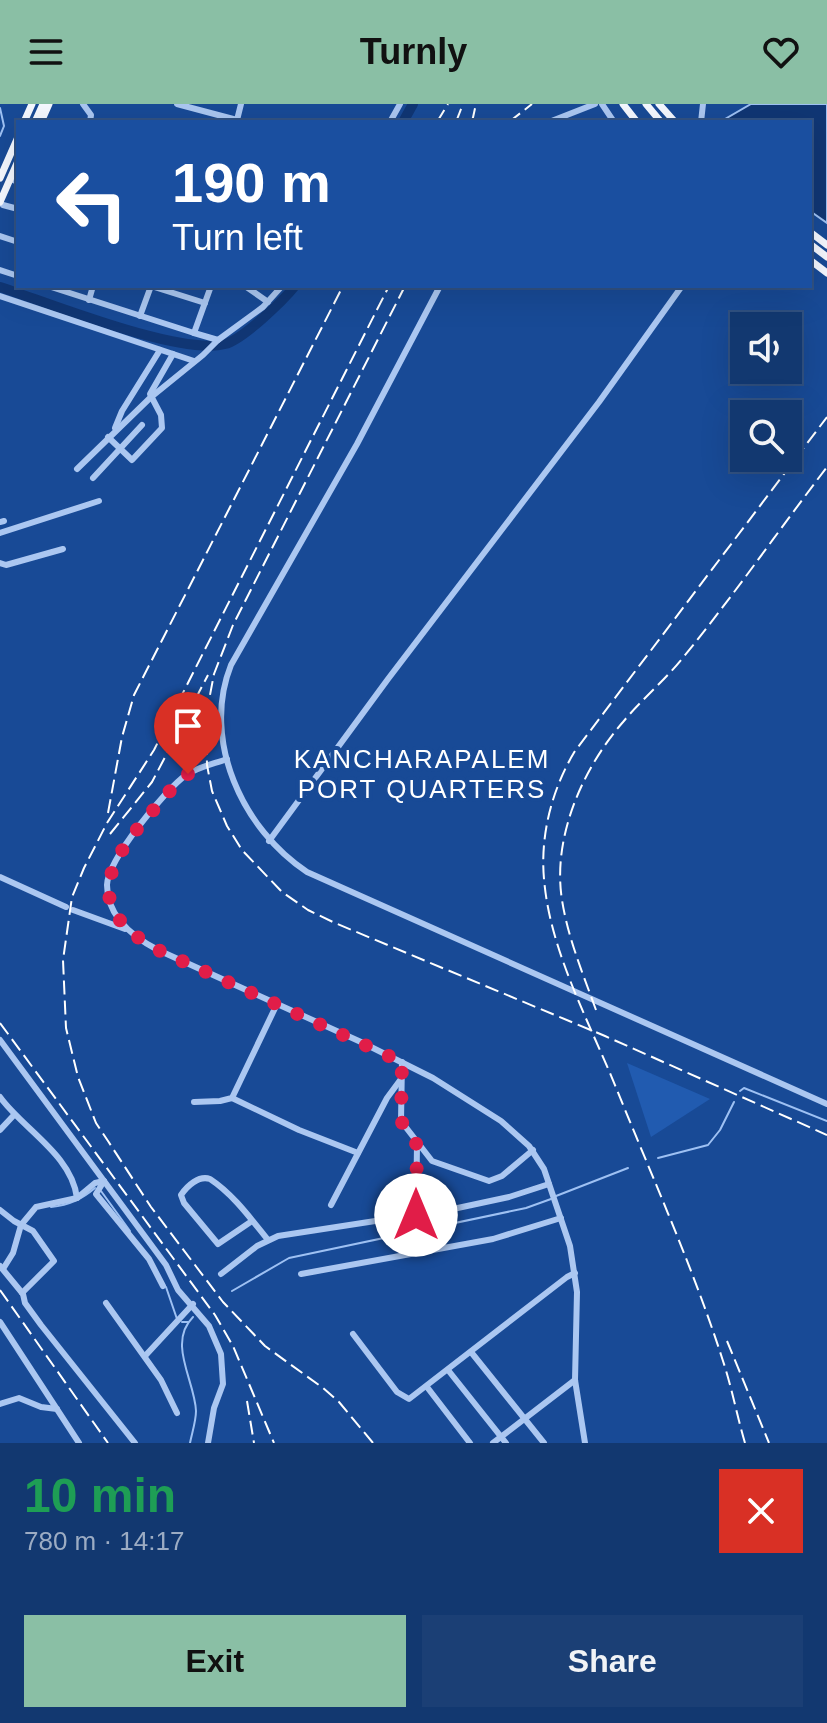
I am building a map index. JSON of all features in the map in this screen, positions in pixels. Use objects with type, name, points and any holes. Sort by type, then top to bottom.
[{"type":"main road","points":[[623,104],[635,120]]},
{"type":"main road","points":[[646,104],[659,120]]},
{"type":"main road","points":[[659,104],[673,120]]},
{"type":"main road","points":[[0,178],[16,142]]},
{"type":"main road","points":[[1,206],[16,166]]},
{"type":"main road","points":[[1,206],[16,181]]},
{"type":"street","points":[[177,104],[233,120]]},
{"type":"street","points":[[554,120],[595,104]]},
{"type":"street","points":[[54,288],[216,342]]},
{"type":"street","points":[[89,300],[92,288]]},
{"type":"street","points":[[140,316],[150,288]]},
{"type":"street","points":[[157,288],[205,303]]},
{"type":"street","points":[[194,333],[210,288]]},
{"type":"street","points":[[248,288],[268,302]]},
{"type":"street","points":[[77,469],[123,422],[268,302],[280,288]]},
{"type":"street","points":[[439,288],[357,444],[231,665],[221,696],[227,759],[244,803],[269,841],[293,863],[347,892],[827,1104]]},
{"type":"street","points":[[269,841],[395,669],[599,402],[681,288]]},
{"type":"street","points":[[0,296],[194,361]]},
{"type":"street","points":[[114,431],[122,411],[160,350]]},
{"type":"street","points":[[108,437],[130,459],[162,428],[161,415],[150,398],[153,385],[173,354]]},
{"type":"street","points":[[123,422],[133,434]]},
{"type":"street","points":[[93,478],[142,425]]},
{"type":"street","points":[[0,533],[99,501]]},
{"type":"street","points":[[0,563],[6,565],[63,549]]},
{"type":"street","points":[[125,929],[107,888],[112,866],[118,856],[137,829],[182,779],[196,770],[227,759]]},
{"type":"street","points":[[0,877],[125,929],[158,950],[402,1062],[484,1109],[516,1133],[533,1150],[550,1187],[575,1273],[578,1313],[575,1380],[585,1443]]},
{"type":"street","points":[[232,1098],[277,1004]]},
{"type":"street","points":[[0,1040],[103,1184],[166,1265],[178,1290],[195,1306],[217,1342],[224,1371],[223,1384],[214,1408],[208,1443]]},
{"type":"street","points":[[402,1062],[401,1121],[432,1161],[489,1181],[502,1176],[533,1150]]},
{"type":"street","points":[[331,1205],[387,1098],[401,1079]]},
{"type":"street","points":[[0,1097],[14,1115],[43,1141],[71,1176],[77,1198]]},
{"type":"street","points":[[194,1102],[232,1098],[358,1153]]},
{"type":"street","points":[[0,1130],[14,1115]]},
{"type":"street","points":[[416,1215],[417,1145]]},
{"type":"street","points":[[252,1221],[218,1244],[184,1203],[181,1195],[197,1180],[206,1177],[215,1182],[252,1221],[268,1240]]},
{"type":"street","points":[[103,1184],[95,1183],[77,1198],[36,1207],[22,1225],[13,1253],[1,1268],[22,1293],[25,1303],[41,1325],[135,1443]]},
{"type":"street","points":[[103,1184],[96,1194],[149,1259],[163,1286]]},
{"type":"street","points":[[221,1274],[268,1240],[289,1233],[416,1215],[550,1187]]},
{"type":"street","points":[[0,1210],[37,1235],[54,1261],[22,1293]]},
{"type":"street","points":[[301,1274],[493,1239],[561,1218]]},
{"type":"street","points":[[353,1334],[402,1396],[414,1397],[575,1273]]},
{"type":"street","points":[[106,1303],[164,1385],[177,1413]]},
{"type":"street","points":[[145,1356],[177,1319],[195,1306]]},
{"type":"street","points":[[0,1322],[79,1443]]},
{"type":"street","points":[[471,1352],[544,1443]]},
{"type":"street","points":[[448,1370],[503,1440]]},
{"type":"street","points":[[493,1443],[503,1440],[525,1418],[575,1380]]},
{"type":"street","points":[[427,1387],[470,1443]]},
{"type":"street","points":[[0,1404],[19,1398],[34,1405],[57,1409]]},
{"type":"shaded area","points":[[751,104],[827,104],[827,223],[812,212],[812,120],[723,120]]},
{"type":"shaded area","points":[[627,1063],[710,1099],[651,1137]]},
{"type":"waterway","points":[[404,120],[413,104]]},
{"type":"waterway","points":[[0,108],[4,126],[0,136]]},
{"type":"waterway","points":[[0,287],[114,326],[204,346],[232,341],[272,310],[293,288]]},
{"type":"waterway","points":[[740,1091],[744,1088],[827,1121]]},
{"type":"waterway","points":[[658,1158],[708,1145],[720,1130],[734,1102]]},
{"type":"waterway","points":[[556,1196],[628,1168]]},
{"type":"waterway","points":[[51,1207],[75,1201],[95,1188]]},
{"type":"waterway","points":[[101,1191],[130,1231]]},
{"type":"waterway","points":[[232,1291],[289,1258],[526,1208],[551,1199]]},
{"type":"waterway","points":[[166,1287],[177,1319]]},
{"type":"waterway","points":[[190,1443],[196,1411],[184,1362],[182,1338],[193,1317]]},
{"type":"waterway","points":[[182,1322],[188,1322]]},
{"type":"railway","points":[[438,120],[448,104]]},
{"type":"railway","points":[[457,120],[463,104]]},
{"type":"railway","points":[[472,120],[476,104]]},
{"type":"railway","points":[[512,120],[532,104]]},
{"type":"railway","points":[[108,813],[122,737],[134,695],[342,288]]},
{"type":"railway","points":[[373,1443],[339,1402],[265,1346],[223,1302],[151,1207],[96,1123],[78,1077],[66,1028],[63,960],[72,897],[84,868],[107,823],[154,750],[388,288]]},
{"type":"railway","points":[[404,288],[233,625],[214,674],[206,716],[207,765],[212,791],[227,826],[242,850],[282,892],[308,910],[605,1036],[827,1135]]},
{"type":"railway","points":[[745,1443],[726,1371],[699,1293],[563,960],[548,906],[544,846],[554,797],[575,751],[827,417]]},
{"type":"railway","points":[[596,1010],[572,942],[560,876],[566,828],[583,782],[608,740],[700,637],[827,467]]},
{"type":"railway","points":[[110,834],[152,782],[208,675]]},
{"type":"railway","points":[[0,1023],[215,1315],[233,1346],[274,1443]]},
{"type":"railway","points":[[0,1290],[108,1443]]},
{"type":"railway","points":[[727,1341],[769,1443]]},
{"type":"railway","points":[[247,1401],[254,1443]]},
{"type":"district","name":"KANCHARAPALEM PORT QUARTERS","points":[[422,774]]},
{"type":"route","points":[[188,774],[137,829],[112,866],[107,888],[113,907],[125,929],[137,939],[402,1062],[401,1121],[417,1145],[416,1215]]}]
